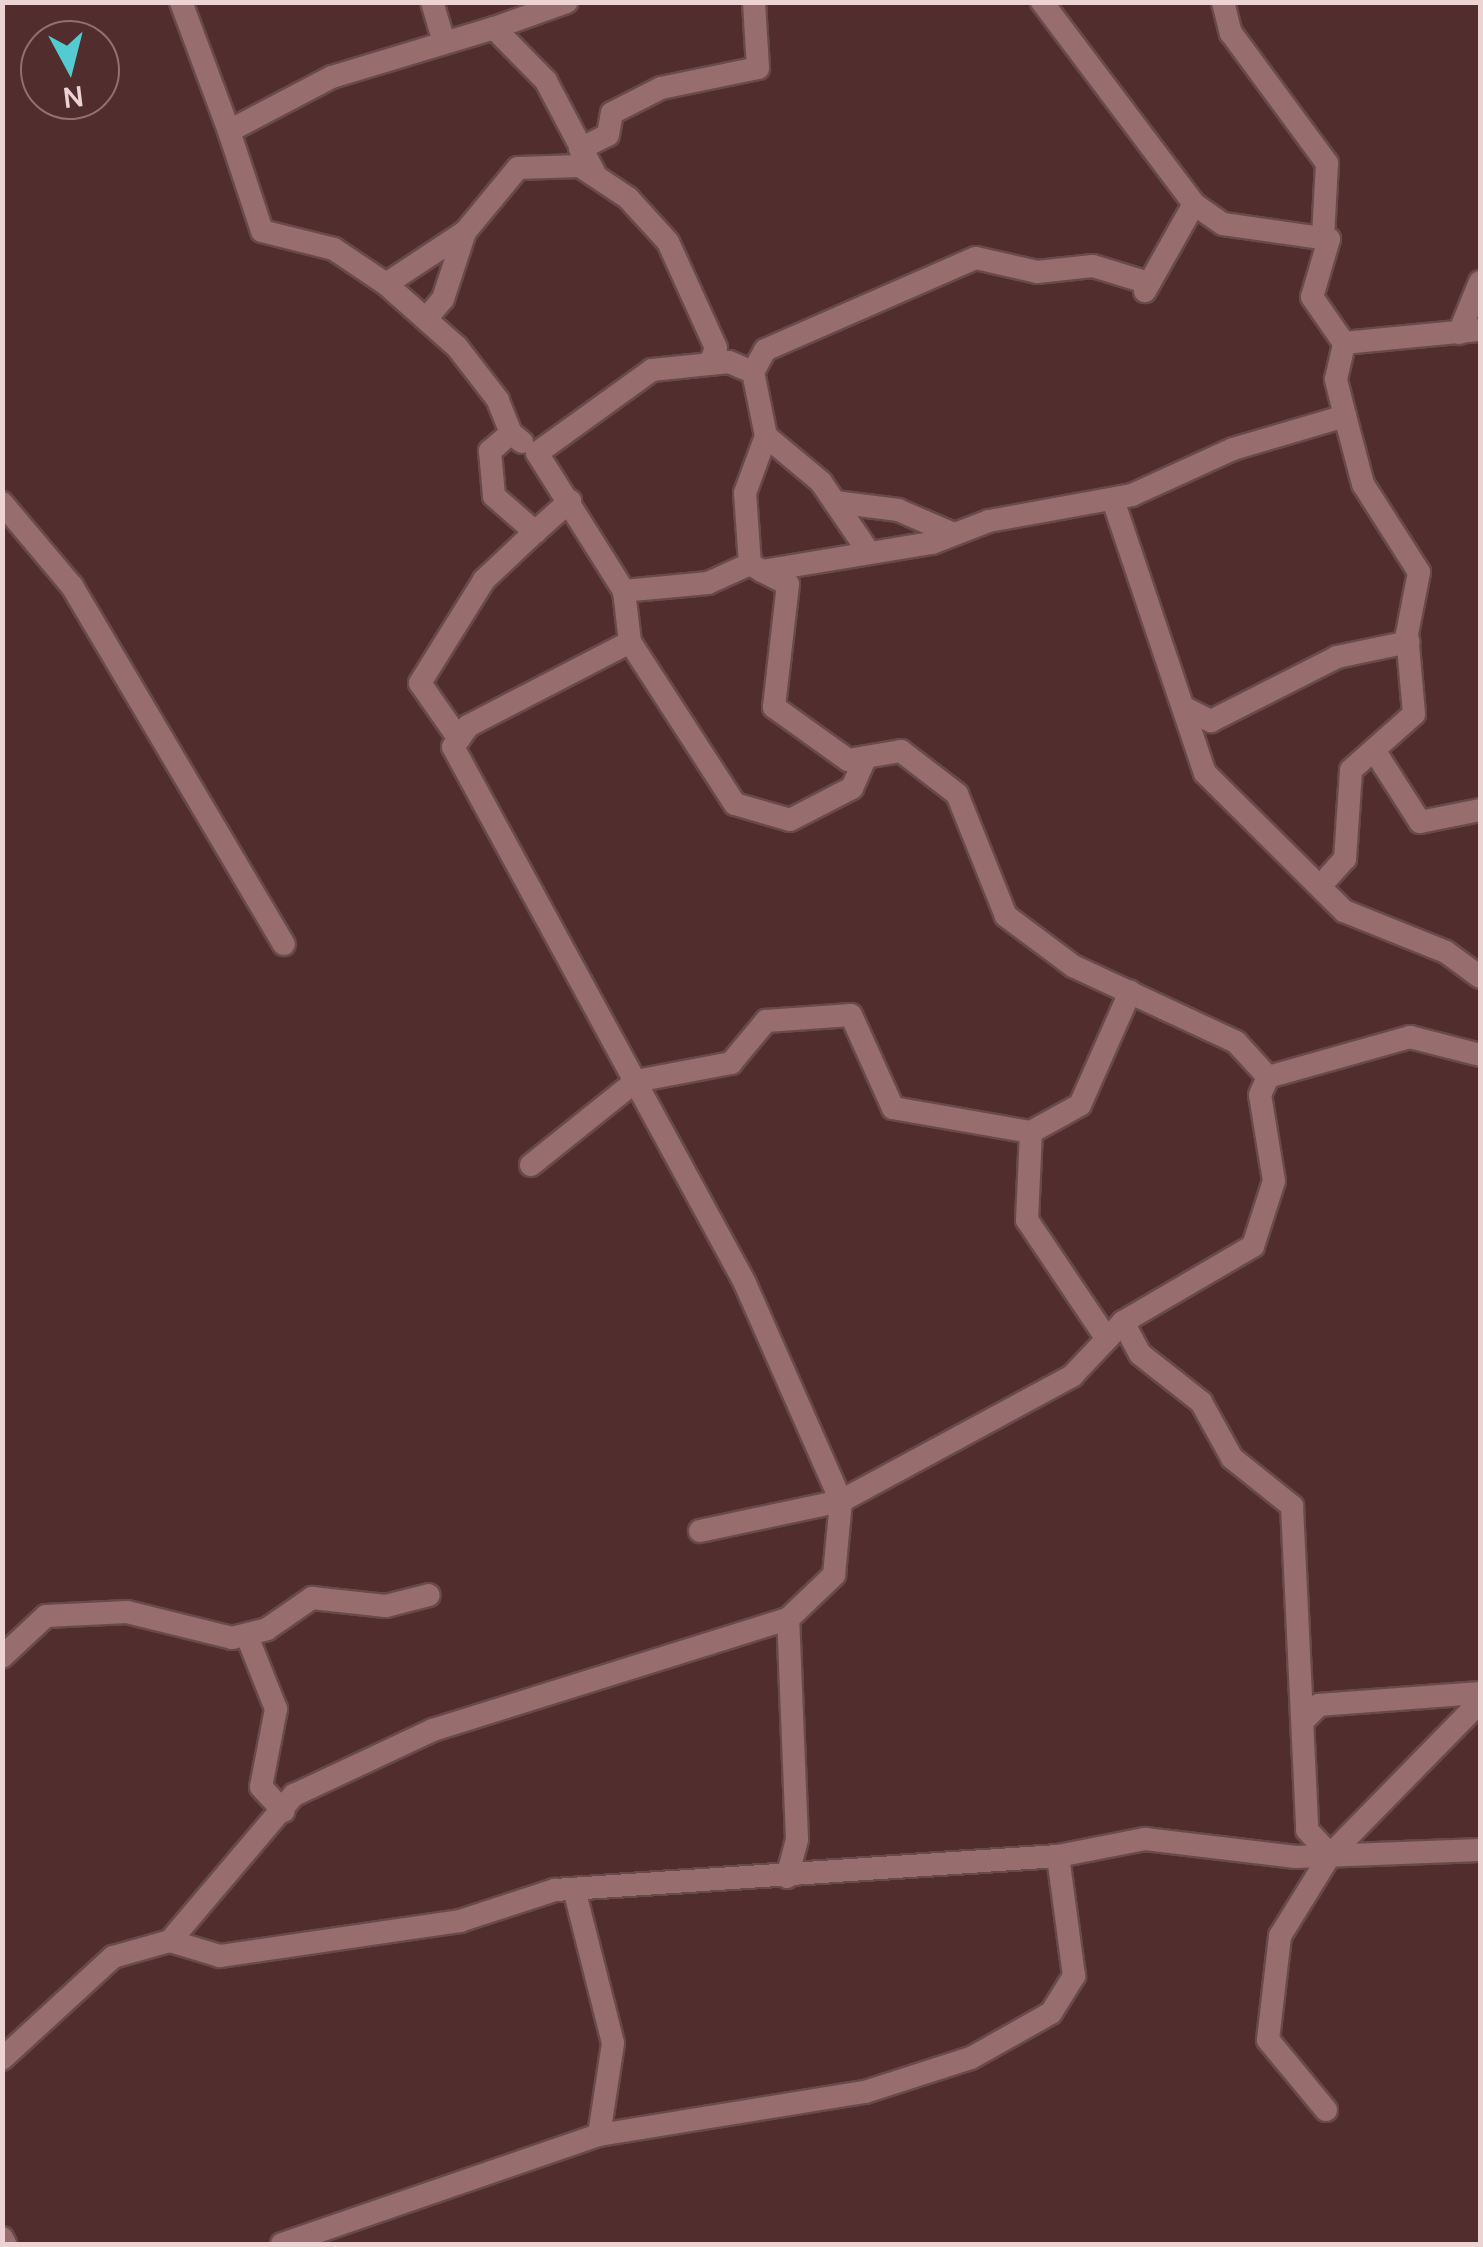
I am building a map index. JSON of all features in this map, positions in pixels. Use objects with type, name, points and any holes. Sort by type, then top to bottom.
[{"type":"street","points":[[181,2],[262,230],[334,248],[386,284],[426,320],[498,400],[511,432],[536,453],[570,501],[624,592],[630,642],[735,804],[790,820],[852,788],[866,757]]},
{"type":"street","points":[[432,2],[444,42]]},
{"type":"street","points":[[229,131],[332,76],[568,2]]},
{"type":"street","points":[[580,149],[608,135],[612,113],[661,88],[758,68],[754,2]]},
{"type":"street","points":[[1042,2],[1194,204],[1223,224],[1322,238]]},
{"type":"street","points":[[1222,2],[1231,33],[1327,164],[1322,238],[1312,297],[1344,343],[1336,379],[1362,484],[1419,572],[1408,642],[1414,714],[1351,770],[1345,860],[1324,882]]},
{"type":"street","points":[[494,28],[546,81],[594,172],[668,242],[716,348],[710,364]]},
{"type":"street","points":[[386,284],[465,232],[518,168],[594,172]]},
{"type":"street","points":[[756,567],[745,492],[766,436],[753,372],[765,350],[976,258],[1037,272],[1092,266],[1147,287],[1194,204]]},
{"type":"street","points":[[426,320],[443,299],[465,232]]},
{"type":"street","points":[[1344,343],[1470,332],[1480,282]]},
{"type":"street","points":[[536,453],[652,370],[710,364],[753,372]]},
{"type":"street","points":[[624,592],[708,583],[756,567],[868,551],[1113,500],[1232,449],[1345,416]]},
{"type":"street","points":[[511,432],[486,465],[494,496],[536,532]]},
{"type":"street","points":[[766,436],[835,502],[868,551]]},
{"type":"street","points":[[1113,500],[1188,709],[1205,773],[1324,882],[1344,911],[1446,952],[1480,977]]},
{"type":"street","points":[[459,739],[420,683],[484,580],[570,501]]},
{"type":"street","points":[[835,502],[898,510],[954,534]]},
{"type":"street","points":[[2,503],[72,586],[284,944]]},
{"type":"street","points":[[756,567],[788,584],[774,707],[848,760],[901,750],[957,794],[1006,916],[1073,966],[1236,1042],[1268,1077]]},
{"type":"street","points":[[170,1942],[294,1795],[433,1730],[788,1619],[834,1574],[841,1501],[745,1283],[453,746],[630,642]]},
{"type":"street","points":[[1188,709],[1211,721],[1338,657],[1408,642]]},
{"type":"street","points":[[1374,750],[1420,822],[1480,810]]},
{"type":"street","points":[[532,1165],[636,1080],[731,1062],[766,1021],[851,1016],[893,1108],[1031,1132],[1080,1105],[1130,992]]},
{"type":"street","points":[[1268,1077],[1410,1038],[1480,1055]]},
{"type":"street","points":[[700,1531],[841,1501],[1072,1376],[1115,1330],[1253,1246],[1274,1181],[1260,1095],[1268,1077]]},
{"type":"street","points":[[1031,1132],[1027,1220],[1115,1330],[1202,1402],[1232,1458],[1292,1506],[1306,1718],[1307,1830],[1330,1855]]},
{"type":"street","points":[[2,1657],[46,1616],[127,1612],[247,1636],[312,1598],[386,1606],[429,1595]]},
{"type":"street","points":[[786,1877],[797,1840],[788,1619]]},
{"type":"street","points":[[247,1636],[276,1709],[261,1787],[283,1811]]},
{"type":"street","points":[[1306,1718],[1319,1705],[1480,1693]]},
{"type":"street","points":[[1326,2110],[1268,2040],[1280,1936],[1330,1855],[1480,1702]]},
{"type":"street","points":[[2,2059],[114,1956],[170,1942],[220,1956],[460,1921],[574,1889],[1058,1856],[1145,1839],[1330,1855],[1480,1850]]},
{"type":"street","points":[[282,2244],[599,2134],[866,2092],[972,2058],[1052,2013],[1074,1976],[1058,1856]]},
{"type":"street","points":[[574,1889],[614,2042],[599,2134]]}]
